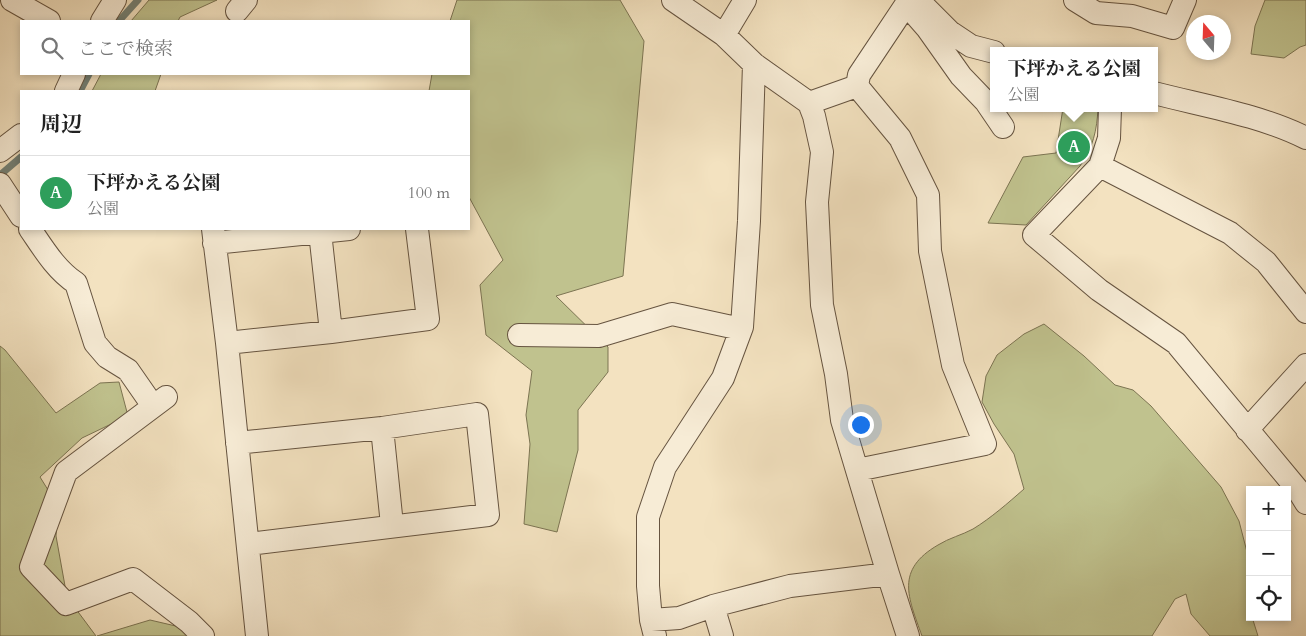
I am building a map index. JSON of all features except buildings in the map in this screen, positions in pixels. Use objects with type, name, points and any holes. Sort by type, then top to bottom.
[{"type":"street","points":[[12,0],[47,20]]},
{"type":"street","points":[[103,20],[115,0]]},
{"type":"street","points":[[673,0],[724,35],[754,64],[809,103],[814,116],[822,152],[817,202],[822,305],[836,374],[842,420],[908,636]]},
{"type":"street","points":[[724,35],[745,0]]},
{"type":"street","points":[[1075,0],[1096,13],[1132,16],[1173,28],[1185,0]]},
{"type":"street","points":[[911,1],[971,46],[990,51]]},
{"type":"street","points":[[857,470],[985,444],[953,365],[930,251],[928,195],[900,138],[857,86],[859,75],[911,1]]},
{"type":"street","points":[[911,1],[926,28],[961,76],[990,108]]},
{"type":"street","points":[[754,64],[749,221],[741,329],[723,378],[665,467],[648,518],[648,586],[653,628],[713,606],[790,586],[888,574]]},
{"type":"street","points":[[66,90],[74,75]]},
{"type":"street","points":[[809,103],[857,86]]},
{"type":"street","points":[[1158,94],[1266,122],[1288,129],[1306,138]]},
{"type":"street","points":[[993,112],[1003,128]]},
{"type":"street","points":[[1110,112],[1109,138],[1100,166],[1034,235],[1099,290],[1176,343],[1298,490],[1306,503]]},
{"type":"street","points":[[0,151],[20,136]]},
{"type":"street","points":[[1100,166],[1230,233],[1266,262],[1306,312]]},
{"type":"street","points":[[1,186],[20,214]]},
{"type":"street","points":[[31,230],[46,254],[68,278],[76,283],[94,343],[107,357],[128,370],[160,401],[66,472],[31,567],[66,604],[133,579],[203,636]]},
{"type":"street","points":[[257,636],[249,544],[236,444],[228,343],[214,236],[339,230]]},
{"type":"street","points":[[228,343],[428,319],[417,230]]},
{"type":"street","points":[[320,232],[331,332]]},
{"type":"street","points":[[519,335],[599,336],[672,314],[741,329]]},
{"type":"street","points":[[1247,430],[1306,365]]},
{"type":"street","points":[[236,444],[382,428],[477,414],[488,515],[392,525],[249,544]]},
{"type":"street","points":[[382,428],[392,525]]},
{"type":"street","points":[[713,606],[722,636]]},
{"type":"green space","points":[[149,0],[217,0],[180,17],[178,20],[132,20]]},
{"type":"green space","points":[[457,0],[620,0],[644,41],[623,276],[556,296],[608,347],[608,372],[578,410],[578,450],[557,532],[524,524],[530,444],[526,415],[532,371],[486,335],[480,285],[503,260],[470,199],[470,90],[429,90],[432,75],[470,75],[470,20],[450,20]]},
{"type":"green space","points":[[1265,0],[1306,0],[1306,45],[1284,58],[1251,54],[1255,26]]},
{"type":"green space","points":[[100,75],[161,75],[155,90],[93,90]]},
{"type":"green space","points":[[1062,112],[1098,112],[1094,138],[1080,166],[1026,225],[988,223],[1023,157],[1056,153]]},
{"type":"green space","points":[[1044,324],[1084,356],[1115,385],[1133,390],[1151,406],[1221,487],[1239,521],[1246,548],[1246,621],[1253,621],[1258,636],[1210,636],[1191,614],[1186,594],[1175,599],[1152,636],[922,636],[910,597],[910,574],[915,564],[924,554],[938,545],[980,525],[1024,489],[1014,454],[982,402],[986,376],[997,355],[1024,334]]},
{"type":"green space","points":[[0,346],[56,413],[100,383],[119,382],[128,416],[82,438],[40,477],[58,506],[56,536],[67,597],[96,636],[0,636]]},
{"type":"green space","points":[[150,620],[180,627],[188,636],[97,636]]},
{"type":"waterway","points":[[120,20],[138,0]]},
{"type":"waterway","points":[[81,90],[88,75]]},
{"type":"waterway","points":[[0,175],[20,158]]},
{"type":"place","name":"下坪かえる公園","points":[[1074,147]]}]
